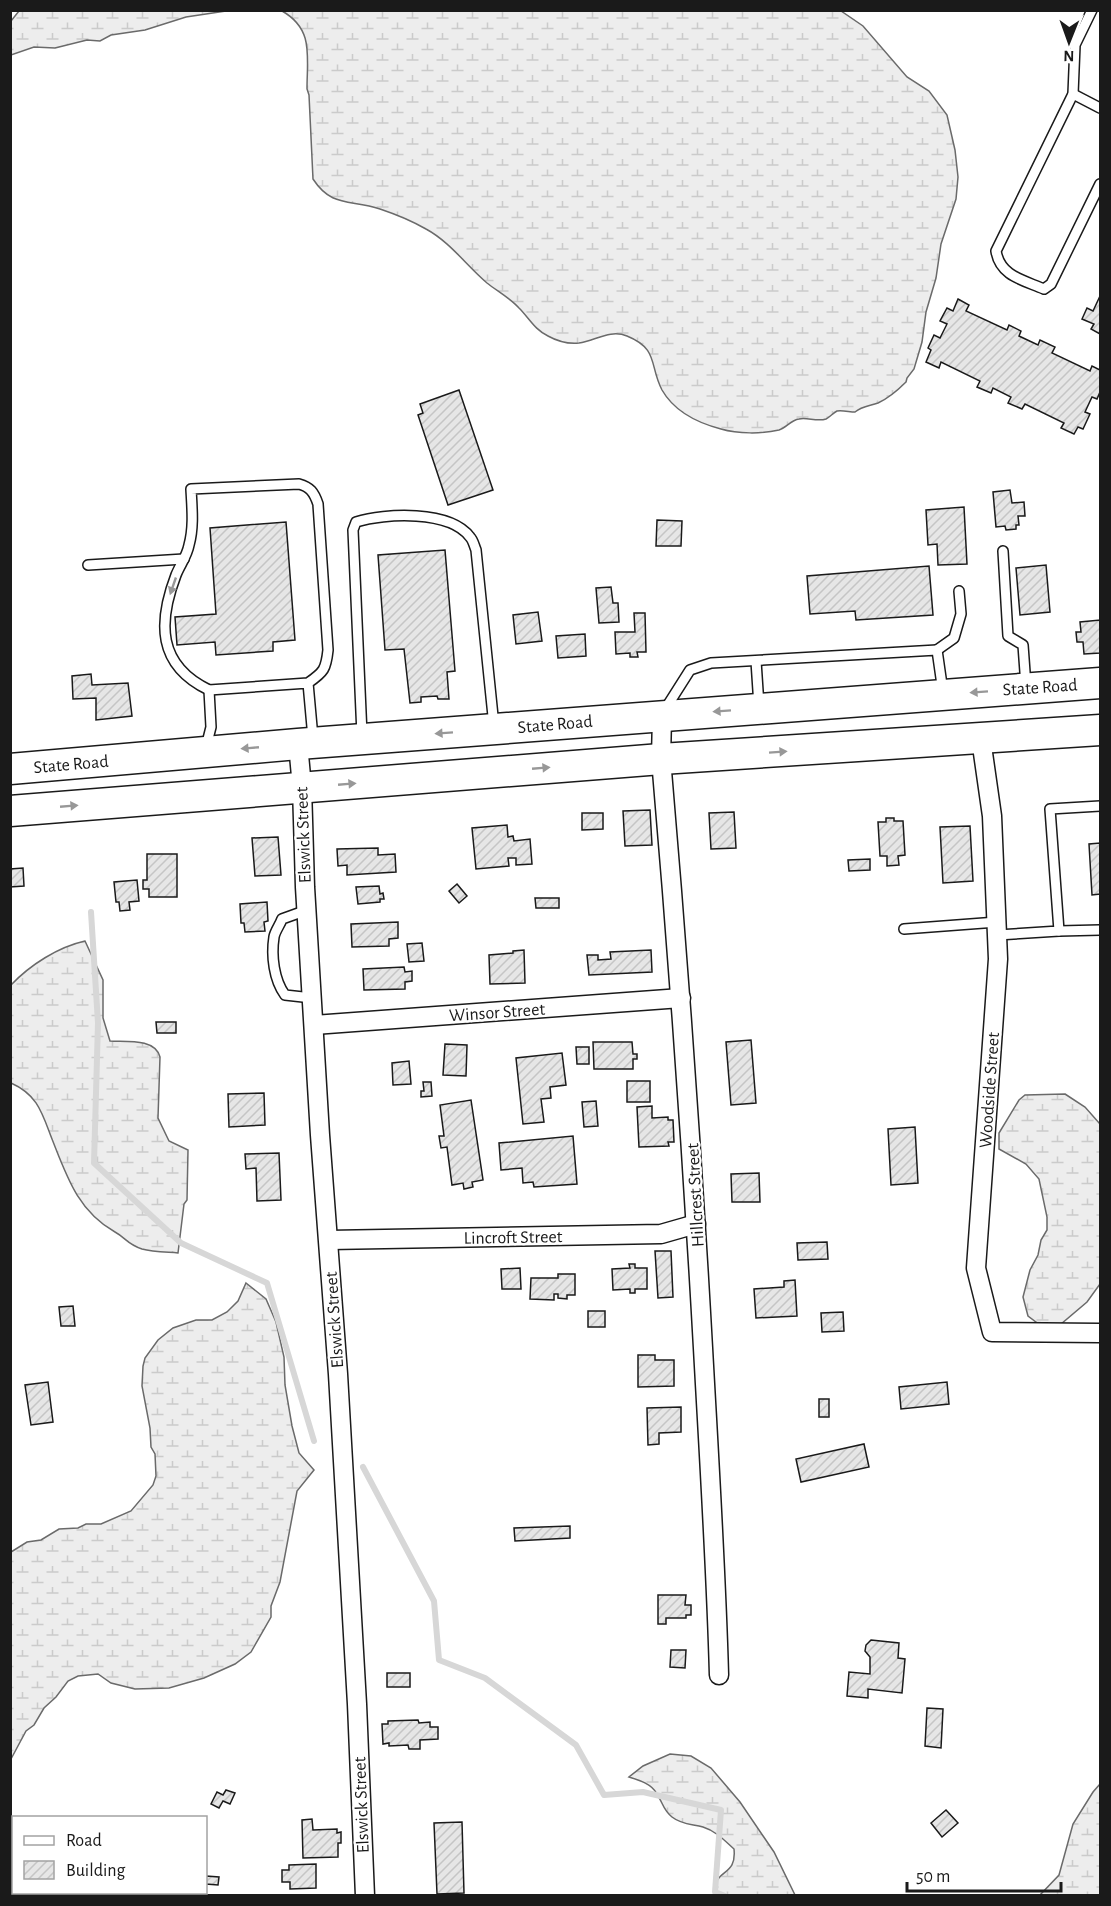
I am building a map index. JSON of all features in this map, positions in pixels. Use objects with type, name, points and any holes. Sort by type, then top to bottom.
[{"type":"main road","name":"State Road","points":[[10,769],[362,739],[1101,683]]},
{"type":"main road","points":[[10,810],[661,759],[1101,730]]},
{"type":"street","name":"Hillcrest Street","points":[[662,716],[661,759],[681,998],[696,1224],[716,1575],[718,1676]]},
{"type":"street","name":"Woodside Street","points":[[981,739],[992,816],[998,959],[976,1268],[992,1332],[1101,1333]]},
{"type":"street","name":"Elswick Street","points":[[306,744],[303,787],[306,910],[356,1692],[365,1896]]},
{"type":"street","name":"Winsor Street","points":[[314,1025],[681,998]]},
{"type":"street","name":"Lincroft Street","points":[[328,1240],[661,1234],[696,1224]]},
{"type":"lane","points":[[1092,10],[1075,45],[1073,94],[996,251],[998,262],[1010,275],[1044,289],[1051,284],[1101,184]]},
{"type":"lane","points":[[1073,94],[1101,108]]},
{"type":"lane","points":[[298,483],[309,487],[315,494],[318,504],[328,650],[327,666],[320,675],[308,683],[209,690],[196,684],[184,672],[167,647],[166,605],[184,559],[190,543],[193,521],[192,489],[298,483]]},
{"type":"lane","points":[[362,739],[353,530],[356,522],[372,517],[435,518],[454,524],[472,538],[476,550],[495,729]]},
{"type":"lane","points":[[1003,551],[1008,636],[1023,645],[1026,688]]},
{"type":"lane","points":[[88,565],[184,559]]},
{"type":"lane","points":[[662,716],[690,670],[711,663],[937,650],[954,638],[961,614],[959,591]]},
{"type":"lane","points":[[937,650],[943,694]]},
{"type":"lane","points":[[756,661],[760,708]]},
{"type":"lane","points":[[306,744],[308,683]]},
{"type":"lane","points":[[205,752],[211,727],[209,690]]},
{"type":"lane","points":[[1059,931],[1050,810],[1101,806]]},
{"type":"lane","points":[[306,910],[282,919],[274,936],[273,963],[278,986],[285,994],[312,998]]},
{"type":"lane","points":[[904,929],[1101,930]]},
{"type":"green space","points":[[19,11],[226,11],[186,17],[145,30],[111,35],[100,41],[87,40],[55,48],[34,47],[11,55],[11,21]]},
{"type":"green space","points":[[282,11],[841,11],[863,26],[907,77],[929,91],[947,115],[955,150],[958,177],[956,199],[941,244],[936,278],[914,369],[903,385],[878,403],[855,412],[837,411],[823,420],[796,420],[779,430],[758,433],[728,431],[695,420],[667,397],[658,381],[649,352],[637,341],[621,334],[603,336],[579,343],[567,343],[552,338],[539,330],[515,304],[487,283],[435,234],[386,211],[342,201],[327,195],[313,179],[307,89],[308,55],[304,35],[292,18]]},
{"type":"green space","points":[[85,941],[103,980],[103,1018],[110,1041],[139,1042],[157,1051],[160,1057],[158,1118],[169,1141],[188,1150],[187,1200],[184,1204],[178,1253],[151,1251],[137,1247],[102,1224],[92,1214],[69,1180],[38,1106],[27,1093],[11,1083],[11,985],[45,958]]},
{"type":"green space","points":[[1065,1094],[1085,1107],[1100,1124],[1100,1284],[1087,1302],[1061,1324],[1040,1325],[1028,1316],[1023,1297],[1030,1270],[1047,1230],[1047,1217],[1039,1179],[1026,1164],[999,1149],[999,1133],[1019,1100],[1025,1095]]},
{"type":"green space","points":[[246,1283],[266,1299],[276,1322],[284,1357],[285,1385],[292,1426],[299,1453],[314,1470],[297,1491],[280,1582],[271,1606],[271,1617],[251,1652],[235,1664],[204,1678],[169,1688],[135,1689],[111,1683],[98,1674],[78,1676],[68,1681],[44,1708],[34,1725],[26,1731],[11,1759],[11,1552],[27,1542],[41,1540],[59,1529],[101,1524],[131,1511],[153,1485],[156,1476],[155,1454],[151,1447],[142,1386],[145,1358],[158,1340],[173,1328],[196,1320],[212,1320],[227,1312],[238,1301]]},
{"type":"green space","points":[[670,1754],[691,1756],[711,1768],[740,1802],[774,1852],[795,1895],[715,1895],[718,1880],[732,1865],[734,1849],[708,1829],[676,1820],[667,1812],[649,1785],[629,1777],[643,1766]]},
{"type":"green space","points":[[1100,1784],[1100,1895],[1040,1895],[1059,1875],[1073,1824]]},
{"type":"building","points":[[1100,296],[1100,334],[1091,329],[1094,324],[1082,319],[1087,308],[1093,311]]},
{"type":"building","points":[[958,299],[969,305],[966,311],[1007,330],[1009,325],[1021,331],[1019,336],[1038,345],[1040,340],[1055,347],[1052,353],[1090,371],[1092,366],[1100,370],[1100,392],[1097,399],[1092,397],[1085,412],[1090,414],[1083,429],[1078,427],[1074,434],[1061,428],[1064,423],[1025,404],[1022,409],[1008,403],[1011,397],[993,388],[991,393],[977,387],[980,381],[941,362],[939,368],[926,362],[931,350],[928,348],[934,335],[940,338],[947,324],[940,321],[947,308],[953,311]]},
{"type":"building","points":[[459,390],[493,490],[448,505],[418,415],[423,413],[420,404]]},
{"type":"building","points":[[1010,490],[1012,503],[1024,502],[1025,516],[1018,516],[1019,525],[1016,525],[1016,529],[1006,530],[1005,526],[996,527],[993,492]]},
{"type":"building","points":[[964,507],[967,564],[938,565],[937,544],[928,545],[926,510]]},
{"type":"building","points":[[657,520],[682,521],[681,546],[656,546]]},
{"type":"building","points":[[286,522],[295,640],[273,642],[273,651],[216,655],[215,642],[177,645],[175,617],[216,614],[210,528]]},
{"type":"building","points":[[445,550],[455,671],[447,672],[449,699],[438,699],[437,696],[421,697],[421,702],[410,703],[404,649],[385,650],[378,555]]},
{"type":"building","points":[[1046,565],[1050,612],[1020,615],[1016,568]]},
{"type":"building","points":[[929,566],[933,615],[856,620],[855,611],[810,614],[807,576]]},
{"type":"building","points":[[611,587],[613,603],[618,603],[619,622],[599,623],[596,588]]},
{"type":"building","points":[[538,612],[542,641],[516,644],[513,615]]},
{"type":"building","points":[[634,613],[645,613],[646,652],[637,652],[638,657],[630,657],[630,653],[616,654],[615,632],[635,632]]},
{"type":"building","points":[[1100,620],[1100,653],[1084,654],[1083,642],[1077,642],[1076,632],[1081,632],[1080,622]]},
{"type":"building","points":[[585,634],[586,656],[558,658],[556,636]]},
{"type":"building","points":[[91,674],[92,685],[128,683],[132,716],[96,720],[96,698],[73,699],[72,676]]},
{"type":"building","points":[[650,810],[652,845],[625,846],[623,811]]},
{"type":"building","points":[[734,812],[736,848],[711,849],[709,813]]},
{"type":"building","points":[[582,813],[603,813],[603,829],[582,830]]},
{"type":"building","points":[[886,818],[903,821],[905,855],[898,856],[899,865],[887,866],[887,856],[880,856],[878,822],[886,822]]},
{"type":"building","points":[[507,825],[508,837],[513,836],[514,841],[530,839],[532,864],[516,865],[516,858],[508,858],[509,866],[476,869],[472,828]]},
{"type":"building","points":[[970,826],[973,881],[943,883],[940,827]]},
{"type":"building","points":[[278,837],[281,875],[255,876],[252,838]]},
{"type":"building","points":[[1100,843],[1100,894],[1092,895],[1089,844]]},
{"type":"building","points":[[378,848],[378,855],[395,854],[396,872],[347,875],[347,865],[338,866],[337,849]]},
{"type":"building","points":[[147,854],[177,854],[177,897],[149,897],[149,889],[143,889],[143,880],[147,880]]},
{"type":"building","points":[[870,859],[870,870],[849,871],[848,860]]},
{"type":"building","points":[[23,868],[24,886],[10,887],[10,869]]},
{"type":"building","points":[[137,880],[139,901],[129,902],[130,910],[120,911],[119,902],[116,902],[114,882]]},
{"type":"building","points":[[457,884],[467,896],[459,903],[449,891]]},
{"type":"building","points":[[379,886],[380,894],[383,893],[384,899],[380,899],[380,902],[358,904],[356,887]]},
{"type":"building","points":[[535,898],[559,898],[559,908],[536,908]]},
{"type":"building","points":[[267,902],[268,921],[264,922],[265,931],[245,932],[244,923],[241,923],[240,904]]},
{"type":"building","points":[[398,922],[398,938],[389,939],[389,946],[352,947],[351,924]]},
{"type":"building","points":[[422,943],[424,961],[409,962],[407,944]]},
{"type":"building","points":[[524,950],[525,983],[490,984],[489,955]]},
{"type":"building","points":[[651,950],[652,972],[589,975],[587,955],[598,955],[598,960],[611,959],[610,952]]},
{"type":"building","points":[[404,967],[405,972],[412,971],[412,981],[405,982],[405,989],[364,990],[363,969]]},
{"type":"building","points":[[156,1022],[176,1022],[176,1033],[157,1033]]},
{"type":"building","points":[[751,1040],[756,1103],[731,1105],[726,1042]]},
{"type":"building","points":[[593,1042],[632,1042],[633,1054],[637,1054],[637,1059],[633,1059],[633,1069],[594,1069]]},
{"type":"building","points":[[445,1044],[467,1045],[466,1076],[443,1075]]},
{"type":"building","points":[[576,1047],[589,1047],[589,1064],[577,1064]]},
{"type":"building","points":[[562,1053],[566,1085],[550,1087],[551,1098],[541,1099],[544,1122],[523,1124],[516,1058]]},
{"type":"building","points":[[409,1061],[411,1084],[393,1085],[392,1063]]},
{"type":"building","points":[[627,1081],[650,1081],[650,1102],[627,1102]]},
{"type":"building","points":[[423,1082],[431,1082],[432,1096],[421,1097],[421,1091],[424,1091]]},
{"type":"building","points":[[264,1093],[265,1125],[229,1127],[228,1094]]},
{"type":"building","points":[[471,1100],[483,1180],[472,1182],[473,1187],[464,1189],[463,1183],[452,1185],[447,1147],[441,1148],[439,1136],[444,1136],[440,1105]]},
{"type":"building","points":[[596,1101],[598,1126],[584,1127],[582,1102]]},
{"type":"building","points":[[652,1106],[652,1118],[668,1117],[668,1120],[673,1120],[674,1142],[668,1142],[669,1146],[639,1147],[637,1107]]},
{"type":"building","points":[[915,1127],[918,1183],[891,1185],[888,1129]]},
{"type":"building","points":[[573,1136],[577,1184],[534,1187],[533,1182],[523,1183],[522,1168],[501,1170],[499,1143]]},
{"type":"building","points":[[279,1153],[281,1200],[257,1201],[256,1168],[246,1169],[245,1154]]},
{"type":"building","points":[[759,1173],[760,1202],[732,1202],[731,1174]]},
{"type":"building","points":[[827,1242],[828,1259],[798,1260],[797,1243]]},
{"type":"building","points":[[655,1251],[671,1251],[673,1297],[658,1298]]},
{"type":"building","points":[[629,1264],[635,1264],[635,1268],[647,1268],[647,1289],[635,1289],[635,1293],[630,1293],[630,1289],[613,1290],[612,1269],[630,1268]]},
{"type":"building","points":[[520,1268],[521,1289],[502,1289],[501,1269]]},
{"type":"building","points":[[558,1274],[575,1274],[575,1295],[567,1295],[567,1299],[558,1298],[558,1294],[554,1294],[554,1300],[530,1299],[531,1278],[558,1278]]},
{"type":"building","points":[[795,1280],[797,1316],[756,1318],[754,1289],[784,1287],[784,1281]]},
{"type":"building","points":[[73,1306],[75,1326],[61,1326],[59,1307]]},
{"type":"building","points":[[588,1311],[605,1311],[605,1327],[588,1327]]},
{"type":"building","points":[[843,1312],[844,1331],[822,1332],[821,1313]]},
{"type":"building","points":[[638,1355],[655,1355],[655,1360],[674,1360],[674,1386],[638,1387]]},
{"type":"building","points":[[48,1382],[53,1422],[31,1425],[25,1385]]},
{"type":"building","points":[[947,1382],[949,1404],[901,1409],[899,1387]]},
{"type":"building","points":[[819,1399],[829,1399],[829,1417],[819,1417]]},
{"type":"building","points":[[681,1407],[681,1432],[659,1433],[659,1444],[648,1445],[647,1408]]},
{"type":"building","points":[[864,1444],[869,1467],[801,1482],[796,1459]]},
{"type":"building","points":[[570,1526],[570,1538],[515,1541],[514,1528]]},
{"type":"building","points":[[658,1595],[686,1595],[685,1605],[691,1605],[691,1615],[686,1615],[686,1618],[666,1618],[666,1624],[658,1624]]},
{"type":"building","points":[[871,1640],[899,1643],[898,1658],[905,1659],[902,1693],[868,1689],[868,1698],[847,1696],[849,1672],[870,1674],[870,1657],[865,1651],[866,1645]]},
{"type":"building","points":[[671,1650],[686,1650],[685,1668],[670,1667]]},
{"type":"building","points":[[387,1673],[410,1673],[410,1687],[387,1687]]},
{"type":"building","points":[[927,1708],[943,1709],[941,1748],[925,1746]]},
{"type":"building","points":[[418,1720],[419,1723],[430,1722],[430,1727],[438,1727],[438,1739],[420,1740],[420,1749],[409,1749],[408,1745],[383,1744],[382,1724],[388,1724],[388,1721]]},
{"type":"building","points":[[226,1790],[235,1793],[230,1804],[223,1801],[219,1808],[211,1804],[217,1792],[223,1795]]},
{"type":"building","points":[[946,1810],[958,1823],[942,1837],[931,1823]]},
{"type":"building","points":[[312,1819],[313,1830],[337,1829],[337,1833],[341,1832],[338,1857],[303,1858],[302,1820]]},
{"type":"building","points":[[462,1822],[464,1893],[437,1894],[434,1823]]},
{"type":"building","points":[[316,1864],[316,1888],[290,1889],[290,1882],[282,1882],[282,1870],[289,1870],[289,1865]]},
{"type":"building","points":[[207,1876],[219,1877],[218,1885],[207,1884]]},
{"type":"waterway","points":[[91,912],[98,1023],[94,1163],[181,1243],[267,1283],[314,1441]]},
{"type":"waterway","points":[[363,1467],[434,1601],[439,1660],[485,1678],[576,1745],[604,1795],[643,1792],[721,1810],[715,1892],[725,1896]]}]
